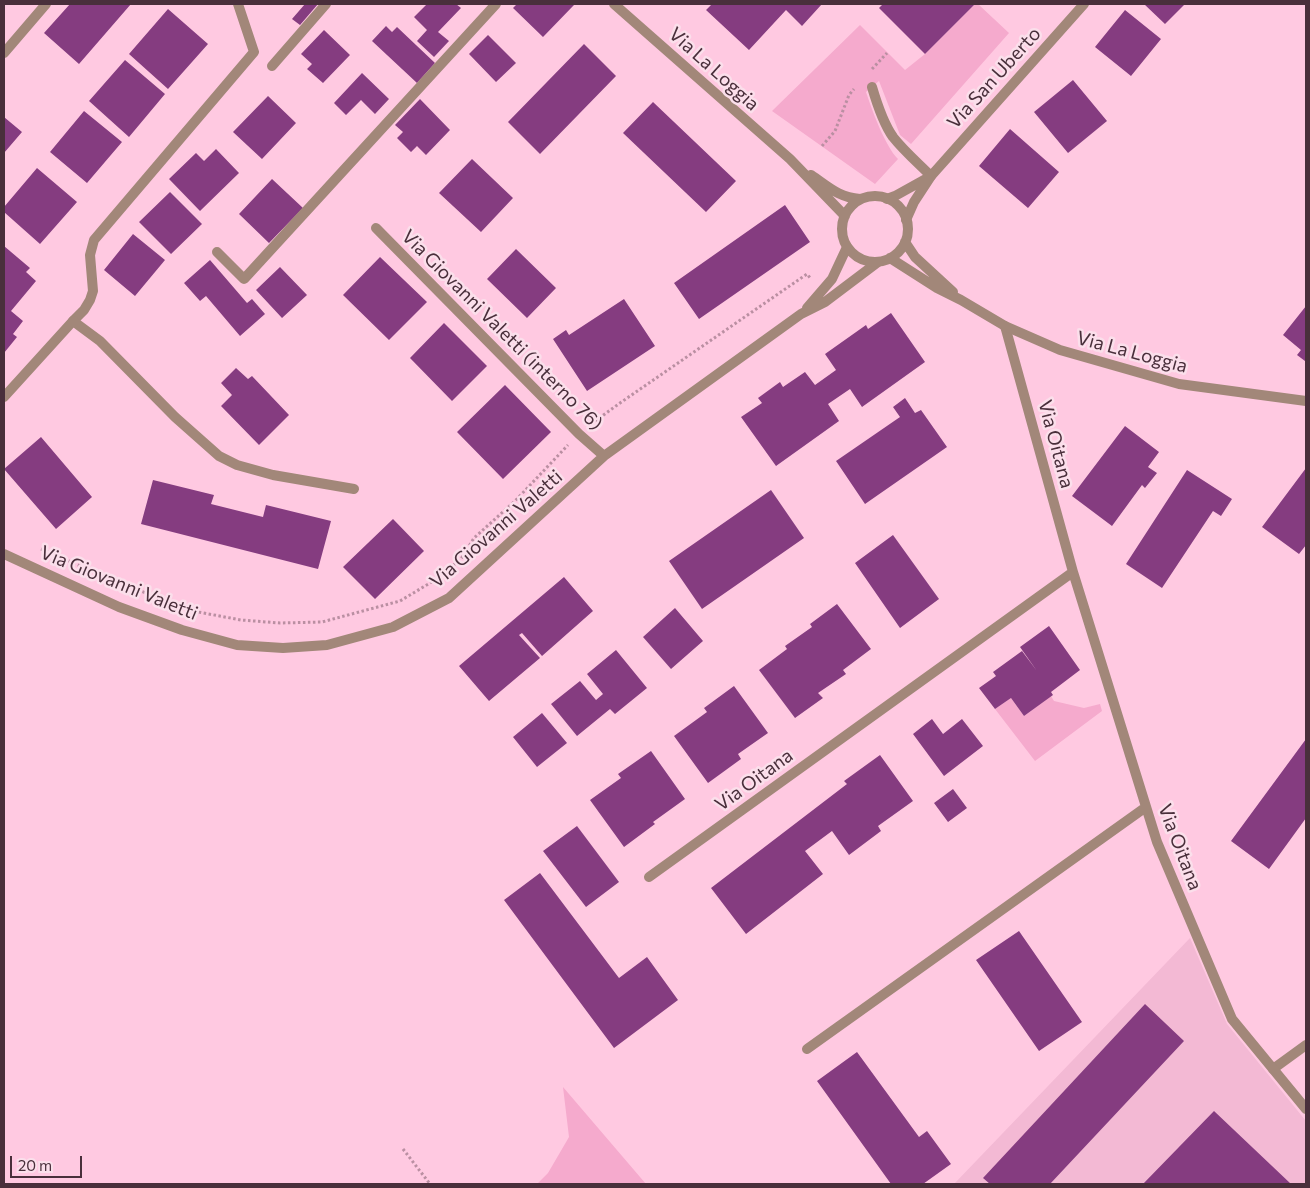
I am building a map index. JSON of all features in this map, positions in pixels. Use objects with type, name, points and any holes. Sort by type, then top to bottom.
[{"type":"street","points":[[4,53],[46,4]]},
{"type":"street","points":[[4,396],[84,310],[90,300],[93,291],[90,255],[94,240],[254,52],[238,4]]},
{"type":"street","points":[[272,66],[326,4]]},
{"type":"street","points":[[217,252],[244,279],[496,4]]},
{"type":"street","name":"Via La Loggia","points":[[614,4],[790,160],[844,216]]},
{"type":"street","name":"Via San Uberto","points":[[906,220],[914,202],[931,176],[1084,4]]},
{"type":"street","points":[[872,87],[878,108],[892,136],[931,176]]},
{"type":"street","name":"Via La Loggia","points":[[790,160],[847,198],[860,199],[869,196],[887,198]]},
{"type":"street","name":"Via San Uberto","points":[[887,198],[895,196],[931,176]]},
{"type":"street","points":[[860,199],[854,203],[844,216],[842,226],[843,237],[847,247],[861,259],[869,262],[878,262],[890,258],[899,251],[905,242],[907,231],[906,220],[902,210],[887,198]]},
{"type":"street","name":"Via Giovanni Valetti (interno 76)","points":[[376,228],[579,434],[604,456]]},
{"type":"street","name":"Via La Loggia","points":[[905,242],[914,257],[961,300]]},
{"type":"street","name":"Via Giovanni Valetti","points":[[801,314],[832,279],[847,247]]},
{"type":"street","name":"Via La Loggia","points":[[890,258],[937,288],[1005,326],[1060,350],[1179,384],[1306,402]]},
{"type":"street","name":"Via Giovanni Valetti","points":[[4,554],[119,607],[182,630],[236,645],[283,648],[327,645],[393,626],[448,598],[604,456],[801,314],[825,302],[878,262]]},
{"type":"street","points":[[73,321],[100,341],[175,417],[219,456],[237,465],[273,475],[354,489]]},
{"type":"street","name":"Via Oitana","points":[[1005,326],[1073,572],[1156,842],[1232,1019],[1306,1109]]},
{"type":"street","name":"Via Oitana","points":[[649,877],[1073,572]]},
{"type":"street","points":[[807,1049],[1146,807]]},
{"type":"street","points":[[1274,1069],[1306,1045]]},
{"type":"path","points":[[868,74],[887,53]]},
{"type":"path","points":[[822,146],[835,131],[849,95],[855,88]]},
{"type":"path","points":[[38,548],[127,586],[198,612],[251,621],[280,623],[322,622],[400,601],[435,580],[461,559],[474,538],[515,501],[579,434],[620,402],[807,274],[822,291]]},
{"type":"path","points":[[403,1149],[430,1184]]},
{"type":"shaded area","points":[[975,4],[978,4],[1009,33],[911,144],[900,135],[879,81],[866,92],[884,137],[898,159],[875,184],[772,111],[860,25],[905,70],[925,54]]},
{"type":"shaded area","points":[[1051,696],[1054,701],[1084,708],[1100,704],[1102,711],[1035,761],[995,709],[1011,698],[1024,716]]},
{"type":"shaded area","points":[[1190,938],[1227,1024],[1306,1121],[1306,1184],[954,1184]]},
{"type":"shaded area","points":[[563,1087],[646,1184],[537,1184],[548,1173],[569,1137]]},
{"type":"building","points":[[70,4],[131,4],[79,64],[44,33]]},
{"type":"building","points":[[305,4],[318,4],[300,25],[292,19]]},
{"type":"building","points":[[427,4],[456,4],[461,8],[438,32],[449,41],[434,57],[417,41],[427,30],[414,17]]},
{"type":"building","points":[[517,4],[574,5],[543,37],[513,8]]},
{"type":"building","points":[[712,4],[822,4],[802,26],[786,10],[749,50],[706,10]]},
{"type":"building","points":[[883,4],[975,4],[925,54],[879,8]]},
{"type":"building","points":[[1144,4],[1185,4],[1165,24]]},
{"type":"building","points":[[168,9],[208,44],[168,89],[129,54]]},
{"type":"building","points":[[1125,10],[1161,39],[1131,76],[1095,47]]},
{"type":"building","points":[[386,26],[392,32],[397,27],[435,63],[417,83],[372,41]]},
{"type":"building","points":[[324,30],[350,55],[323,83],[307,69],[312,64],[301,54]]},
{"type":"building","points":[[488,35],[516,63],[496,82],[469,54]]},
{"type":"building","points":[[584,44],[616,76],[540,154],[508,122]]},
{"type":"building","points":[[125,60],[165,94],[129,137],[89,101]]},
{"type":"building","points":[[362,73],[389,99],[375,114],[361,100],[346,115],[334,103]]},
{"type":"building","points":[[1073,80],[1107,121],[1068,153],[1034,112]]},
{"type":"building","points":[[268,96],[296,123],[262,159],[233,132]]},
{"type":"building","points":[[420,99],[450,130],[426,155],[417,146],[411,152],[397,138],[403,132],[395,125]]},
{"type":"building","points":[[653,102],[736,181],[706,212],[623,133]]},
{"type":"building","points":[[84,111],[122,142],[87,183],[50,152]]},
{"type":"building","points":[[4,117],[22,132],[4,153]]},
{"type":"building","points":[[1010,129],[1059,172],[1028,208],[979,166]]},
{"type":"building","points":[[216,149],[239,173],[200,211],[169,179],[196,153],[204,161]]},
{"type":"building","points":[[472,159],[513,198],[481,232],[439,193]]},
{"type":"building","points":[[37,168],[77,202],[40,244],[4,212],[4,207]]},
{"type":"building","points":[[272,179],[303,208],[269,243],[239,214]]},
{"type":"building","points":[[170,192],[202,224],[171,254],[139,222]]},
{"type":"building","points":[[785,205],[810,242],[699,319],[674,283]]},
{"type":"building","points":[[133,234],[165,260],[135,296],[104,270]]},
{"type":"building","points":[[4,246],[30,268],[26,272],[36,281],[11,311],[23,321],[13,334],[17,337],[4,353]]},
{"type":"building","points":[[516,249],[556,288],[527,318],[487,279]]},
{"type":"building","points":[[380,257],[427,302],[389,340],[343,295]]},
{"type":"building","points":[[210,260],[247,303],[252,299],[265,314],[240,336],[206,296],[200,301],[184,283]]},
{"type":"building","points":[[280,267],[307,295],[282,318],[256,290]]},
{"type":"building","points":[[624,299],[655,346],[587,391],[553,339],[566,330],[569,335]]},
{"type":"building","points":[[1306,306],[1305,361],[1297,355],[1301,350],[1283,335]]},
{"type":"building","points":[[891,313],[925,362],[862,407],[850,389],[828,404],[839,421],[776,466],[741,417],[762,403],[758,398],[780,382],[783,387],[805,372],[815,385],[836,370],[825,354],[866,325],[868,329]]},
{"type":"building","points":[[444,323],[487,366],[452,401],[410,358]]},
{"type":"building","points":[[236,368],[248,379],[252,376],[289,415],[259,445],[221,406],[232,395],[221,383]]},
{"type":"building","points":[[505,385],[551,432],[503,479],[457,432]]},
{"type":"building","points":[[905,398],[915,413],[921,410],[947,447],[865,504],[836,461],[900,417],[893,407]]},
{"type":"building","points":[[1125,426],[1159,452],[1148,467],[1157,473],[1145,488],[1142,485],[1112,526],[1072,496]]},
{"type":"building","points":[[41,437],[92,497],[56,529],[4,469]]},
{"type":"building","points":[[1306,468],[1306,545],[1299,554],[1262,527]]},
{"type":"building","points":[[1187,470],[1232,499],[1221,516],[1213,511],[1162,588],[1126,564]]},
{"type":"building","points":[[153,480],[214,495],[211,504],[263,517],[266,505],[331,521],[318,569],[141,524]]},
{"type":"building","points":[[771,490],[804,538],[702,609],[669,561]]},
{"type":"building","points":[[393,519],[424,551],[375,599],[343,567]]},
{"type":"building","points":[[893,535],[939,599],[900,628],[855,563]]},
{"type":"building","points":[[564,577],[593,611],[542,656],[522,633],[519,635],[540,658],[489,701],[459,666]]},
{"type":"building","points":[[837,604],[871,649],[843,670],[846,674],[818,693],[823,698],[795,718],[759,670],[787,649],[785,646],[812,627],[810,624]]},
{"type":"building","points":[[675,608],[703,641],[671,669],[643,637]]},
{"type":"building","points":[[1049,626],[1080,670],[1051,692],[1053,695],[1024,716],[1011,698],[995,709],[979,688],[996,676],[993,672],[1022,651],[1037,671],[1020,647]]},
{"type":"building","points":[[616,650],[647,688],[615,714],[610,709],[577,736],[551,704],[580,681],[596,700],[603,694],[587,674]]},
{"type":"building","points":[[734,686],[768,733],[738,754],[741,759],[708,783],[674,736],[707,712],[704,708]]},
{"type":"building","points":[[542,713],[567,743],[537,767],[513,737]]},
{"type":"building","points":[[932,719],[943,734],[962,719],[983,746],[944,776],[913,734]]},
{"type":"building","points":[[1306,739],[1306,818],[1269,869],[1231,841]]},
{"type":"building","points":[[651,751],[685,799],[653,822],[655,824],[624,847],[590,800],[621,778],[618,774]]},
{"type":"building","points":[[880,755],[913,801],[878,826],[881,831],[849,855],[832,831],[805,851],[823,874],[746,934],[711,888],[847,784],[844,781]]},
{"type":"building","points":[[953,789],[967,808],[948,822],[934,803]]},
{"type":"building","points":[[577,826],[619,882],[586,907],[543,851]]},
{"type":"building","points":[[540,873],[619,978],[647,957],[678,1000],[614,1048],[504,900]]},
{"type":"building","points":[[1019,931],[1082,1022],[1039,1051],[976,960]]},
{"type":"building","points":[[1145,1004],[1184,1041],[1050,1184],[990,1184],[983,1178]]},
{"type":"building","points":[[857,1052],[919,1137],[927,1131],[951,1164],[923,1184],[891,1184],[817,1081]]},
{"type":"building","points":[[1214,1111],[1291,1184],[1143,1184]]}]
